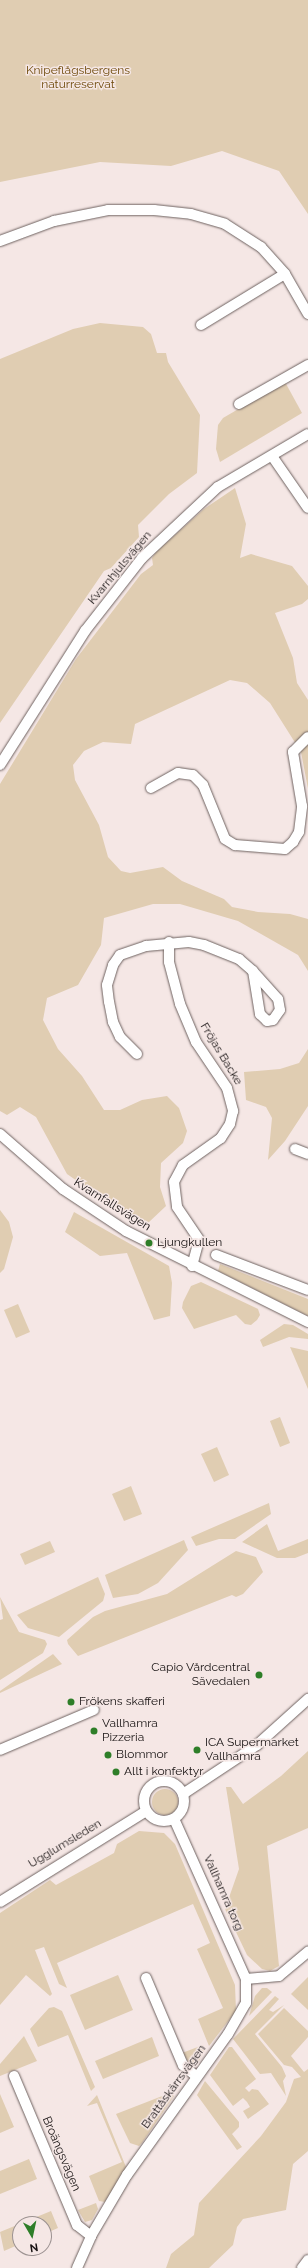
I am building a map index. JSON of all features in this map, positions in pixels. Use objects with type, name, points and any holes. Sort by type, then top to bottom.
[{"type":"street","points":[[0,241],[22,231],[77,216],[108,210],[167,210],[209,218],[244,234],[269,254],[285,274],[308,314]]},
{"type":"street","points":[[201,325],[285,274]]},
{"type":"street","points":[[240,404],[308,365]]},
{"type":"street","name":"Kvarnhjulsvägen","points":[[0,765],[85,631],[142,558],[218,488],[308,434]]},
{"type":"street","points":[[272,456],[308,508]]},
{"type":"street","points":[[151,788],[178,773],[193,775],[203,785],[225,839],[236,845],[285,849],[294,842],[299,832],[302,806],[293,752],[308,737]]},
{"type":"street","points":[[137,1054],[120,1037],[113,1022],[107,985],[113,965],[120,955],[130,951],[169,942],[204,945],[239,959],[253,971]]},
{"type":"street","name":"Fröjas Backe","points":[[169,942],[169,962],[180,1004],[196,1042],[227,1088],[233,1111],[230,1124],[222,1138],[183,1165],[174,1182],[177,1207],[200,1240],[192,1266]]},
{"type":"street","name":"Kvarnfallsvägen","points":[[0,1134],[63,1190],[126,1231],[192,1266],[308,1322]]},
{"type":"street","points":[[295,1149],[308,1154]]},
{"type":"street","points":[[216,1255],[308,1290]]},
{"type":"street","points":[[183,1794],[257,1745],[308,1699]]},
{"type":"street","points":[[0,1750],[94,1710]]},
{"type":"street","points":[[157,1782],[172,1783],[183,1794],[183,1808],[174,1819],[158,1821],[146,1811],[144,1796],[157,1782]]},
{"type":"street","name":"Ugglumsleden","points":[[0,1902],[146,1811]]},
{"type":"street","name":"Vallhamra torg","points":[[174,1819],[246,1979]]},
{"type":"street","points":[[246,1979],[279,1976],[308,1952]]},
{"type":"street","points":[[146,1978],[183,2065],[198,2077]]},
{"type":"street","name":"Brattåskärrsvägen","points":[[77,2268],[91,2236],[127,2174],[198,2077],[246,2003],[246,1979]]},
{"type":"street","name":"Broängsvägen","points":[[14,2076],[77,2225],[91,2236]]},
{"type":"street","points":[[302,2268],[308,2260]]},
{"type":"green space","name":"Knipeflågsbergens naturreservat","points":[[0,0],[308,0],[308,214],[279,171],[222,151],[171,166],[100,162],[0,182]]},
{"type":"green space","points":[[100,323],[143,327],[151,334],[157,353],[166,353],[168,362],[200,415],[197,473],[169,494],[138,525],[139,537],[111,568],[104,571],[0,723],[0,359],[73,329]]},
{"type":"green space","points":[[285,382],[302,413],[220,462],[216,449],[218,425],[223,418]]},
{"type":"green space","points":[[235,488],[246,524],[240,558],[251,554],[292,566],[308,586],[308,599],[302,604],[275,613],[293,658],[297,683],[308,700],[308,789],[301,752],[270,703],[247,683],[230,680],[135,724],[131,744],[103,742],[84,751],[73,765],[75,780],[99,825],[108,857],[121,871],[130,873],[163,867],[182,881],[224,899],[232,907],[258,912],[290,914],[308,919],[308,971],[298,955],[238,921],[180,904],[153,904],[104,918],[101,945],[78,985],[47,998],[43,1020],[58,1049],[82,1076],[104,1110],[120,1110],[142,1100],[167,1096],[179,1108],[187,1131],[183,1143],[161,1163],[160,1187],[166,1206],[148,1223],[119,1210],[67,1174],[36,1117],[20,1107],[7,1115],[0,1111],[0,784],[76,659],[141,574],[153,565],[152,558],[156,552],[204,509]]},
{"type":"green space","points":[[308,1049],[308,1106],[285,1141],[268,1160],[272,1118],[266,1107],[246,1100],[244,1072],[280,1069],[299,1063]]},
{"type":"green space","points":[[0,1210],[9,1222],[13,1237],[4,1269],[0,1273]]},
{"type":"green space","points":[[74,1212],[169,1266],[172,1283],[170,1316],[154,1320],[127,1253],[100,1256],[65,1232]]},
{"type":"green space","points":[[220,1264],[308,1299],[308,1316],[218,1271]]},
{"type":"green space","points":[[201,1282],[258,1309],[260,1315],[257,1320],[251,1325],[245,1324],[236,1315],[194,1329],[182,1308],[183,1302],[191,1286]]},
{"type":"green space","points":[[18,1304],[30,1332],[16,1338],[4,1310]]},
{"type":"green space","points":[[284,1324],[293,1325],[308,1334],[308,1339],[289,1337],[263,1347],[260,1340]]},
{"type":"green space","points":[[290,1347],[308,1351],[308,1389]]},
{"type":"green space","points":[[280,1417],[290,1443],[280,1447],[270,1421]]},
{"type":"green space","points":[[217,1447],[229,1475],[214,1482],[201,1454]]},
{"type":"green space","points":[[131,1486],[142,1514],[124,1521],[112,1494]]},
{"type":"green space","points":[[269,1503],[271,1514],[235,1539],[219,1539],[196,1546],[191,1537]]},
{"type":"green space","points":[[267,1524],[278,1551],[308,1539],[308,1553],[295,1558],[277,1558],[242,1542]]},
{"type":"green space","points":[[184,1540],[188,1550],[158,1583],[138,1594],[113,1598],[105,1575]]},
{"type":"green space","points":[[50,1541],[55,1552],[25,1565],[20,1554]]},
{"type":"green space","points":[[236,1551],[256,1557],[263,1572],[243,1594],[236,1597],[232,1595],[78,1656],[68,1644],[67,1640],[93,1617],[105,1611],[167,1594]]},
{"type":"green space","points":[[98,1577],[105,1594],[103,1601],[59,1637],[28,1628],[17,1615]]},
{"type":"green space","points":[[0,1597],[19,1632],[45,1640],[47,1644],[43,1653],[0,1680],[0,1620],[3,1619]]},
{"type":"green space","points":[[53,1654],[62,1664],[0,1693],[0,1691]]},
{"type":"green space","points":[[308,1751],[308,1828],[267,1846],[279,1966],[270,1971],[262,1969],[247,1955],[225,1909],[239,1869],[226,1787],[231,1787],[243,1804],[281,1776]]},
{"type":"green space","points":[[165,1789],[174,1793],[178,1802],[174,1811],[165,1815],[156,1811],[152,1802],[156,1793]]},
{"type":"green space","points":[[139,1831],[164,1833],[175,1844],[235,1985],[236,2011],[209,2046],[198,2019],[223,2008],[197,1949],[210,1943],[193,1904],[57,1963],[67,1988],[59,1984],[44,1947],[35,1950],[52,1994],[50,1996],[26,1975],[0,2005],[0,1913],[50,1880],[56,1885],[114,1853],[117,1844]]},
{"type":"green space","points":[[118,1975],[133,2010],[85,2030],[70,1995]]},
{"type":"green space","points":[[308,1977],[308,2010],[291,1994]]},
{"type":"green space","points":[[262,1988],[267,1988],[272,1992],[249,2016],[255,1996]]},
{"type":"green space","points":[[275,1996],[279,1999],[269,2010],[273,2012],[284,2005],[255,2034],[282,2067],[286,2076],[283,2081],[286,2096],[271,2073],[260,2074],[233,2039]]},
{"type":"green space","points":[[54,2007],[62,2011],[95,2087],[91,2091],[68,2035],[38,2047],[30,2029],[49,2008]]},
{"type":"green space","points":[[284,2008],[308,2031],[308,2037],[291,2056],[304,2072],[308,2069],[308,2151],[293,2164],[286,2210],[243,2219],[237,2227],[233,2245],[209,2268],[166,2268],[171,2254],[194,2235],[199,2203],[261,2136],[286,2102],[294,2079],[301,2077],[292,2067],[284,2065],[258,2034]]},
{"type":"green space","points":[[24,2036],[37,2061],[0,2076],[0,2064]]},
{"type":"green space","points":[[152,2037],[159,2056],[103,2079],[95,2061]]},
{"type":"green space","points":[[203,2045],[205,2050],[199,2061],[190,2064],[182,2053]]},
{"type":"green space","points":[[229,2047],[232,2047],[256,2079],[245,2088],[249,2092],[252,2089],[258,2090],[269,2104],[248,2119],[243,2111],[250,2107],[247,2102],[243,2098],[233,2106],[210,2075]]},
{"type":"green space","points":[[205,2081],[239,2122],[239,2127],[232,2134],[242,2147],[237,2150],[197,2095]]},
{"type":"green space","points":[[170,2093],[174,2096],[142,2143],[139,2146],[130,2143],[116,2114]]},
{"type":"green space","points":[[0,2094],[14,2127],[0,2133]]},
{"type":"green space","points":[[97,2095],[126,2167],[105,2202],[99,2201],[89,2176],[122,2162],[97,2103],[87,2106]]},
{"type":"green space","points":[[29,2159],[37,2179],[0,2194],[0,2171]]},
{"type":"green space","points":[[96,2203],[98,2209],[92,2220],[85,2222],[78,2210]]},
{"type":"green space","points":[[51,2211],[58,2228],[52,2231],[52,2216],[39,2216]]},
{"type":"green space","points":[[12,2227],[12,2248],[4,2251],[0,2232]]},
{"type":"place","name":"Ljungkullen","points":[[149,1243]]},
{"type":"place","name":"Capio Vårdcentral Sävedalen","points":[[259,1675]]},
{"type":"place","name":"Frökens skafferi","points":[[71,1702]]},
{"type":"place","name":"Vallhamra Pizzeria","points":[[94,1731]]},
{"type":"place","name":"ICA Supermarket Vallhamra","points":[[197,1750]]},
{"type":"place","name":"Blommor","points":[[108,1755]]},
{"type":"place","name":"Allt i konfektyr","points":[[116,1772]]}]
